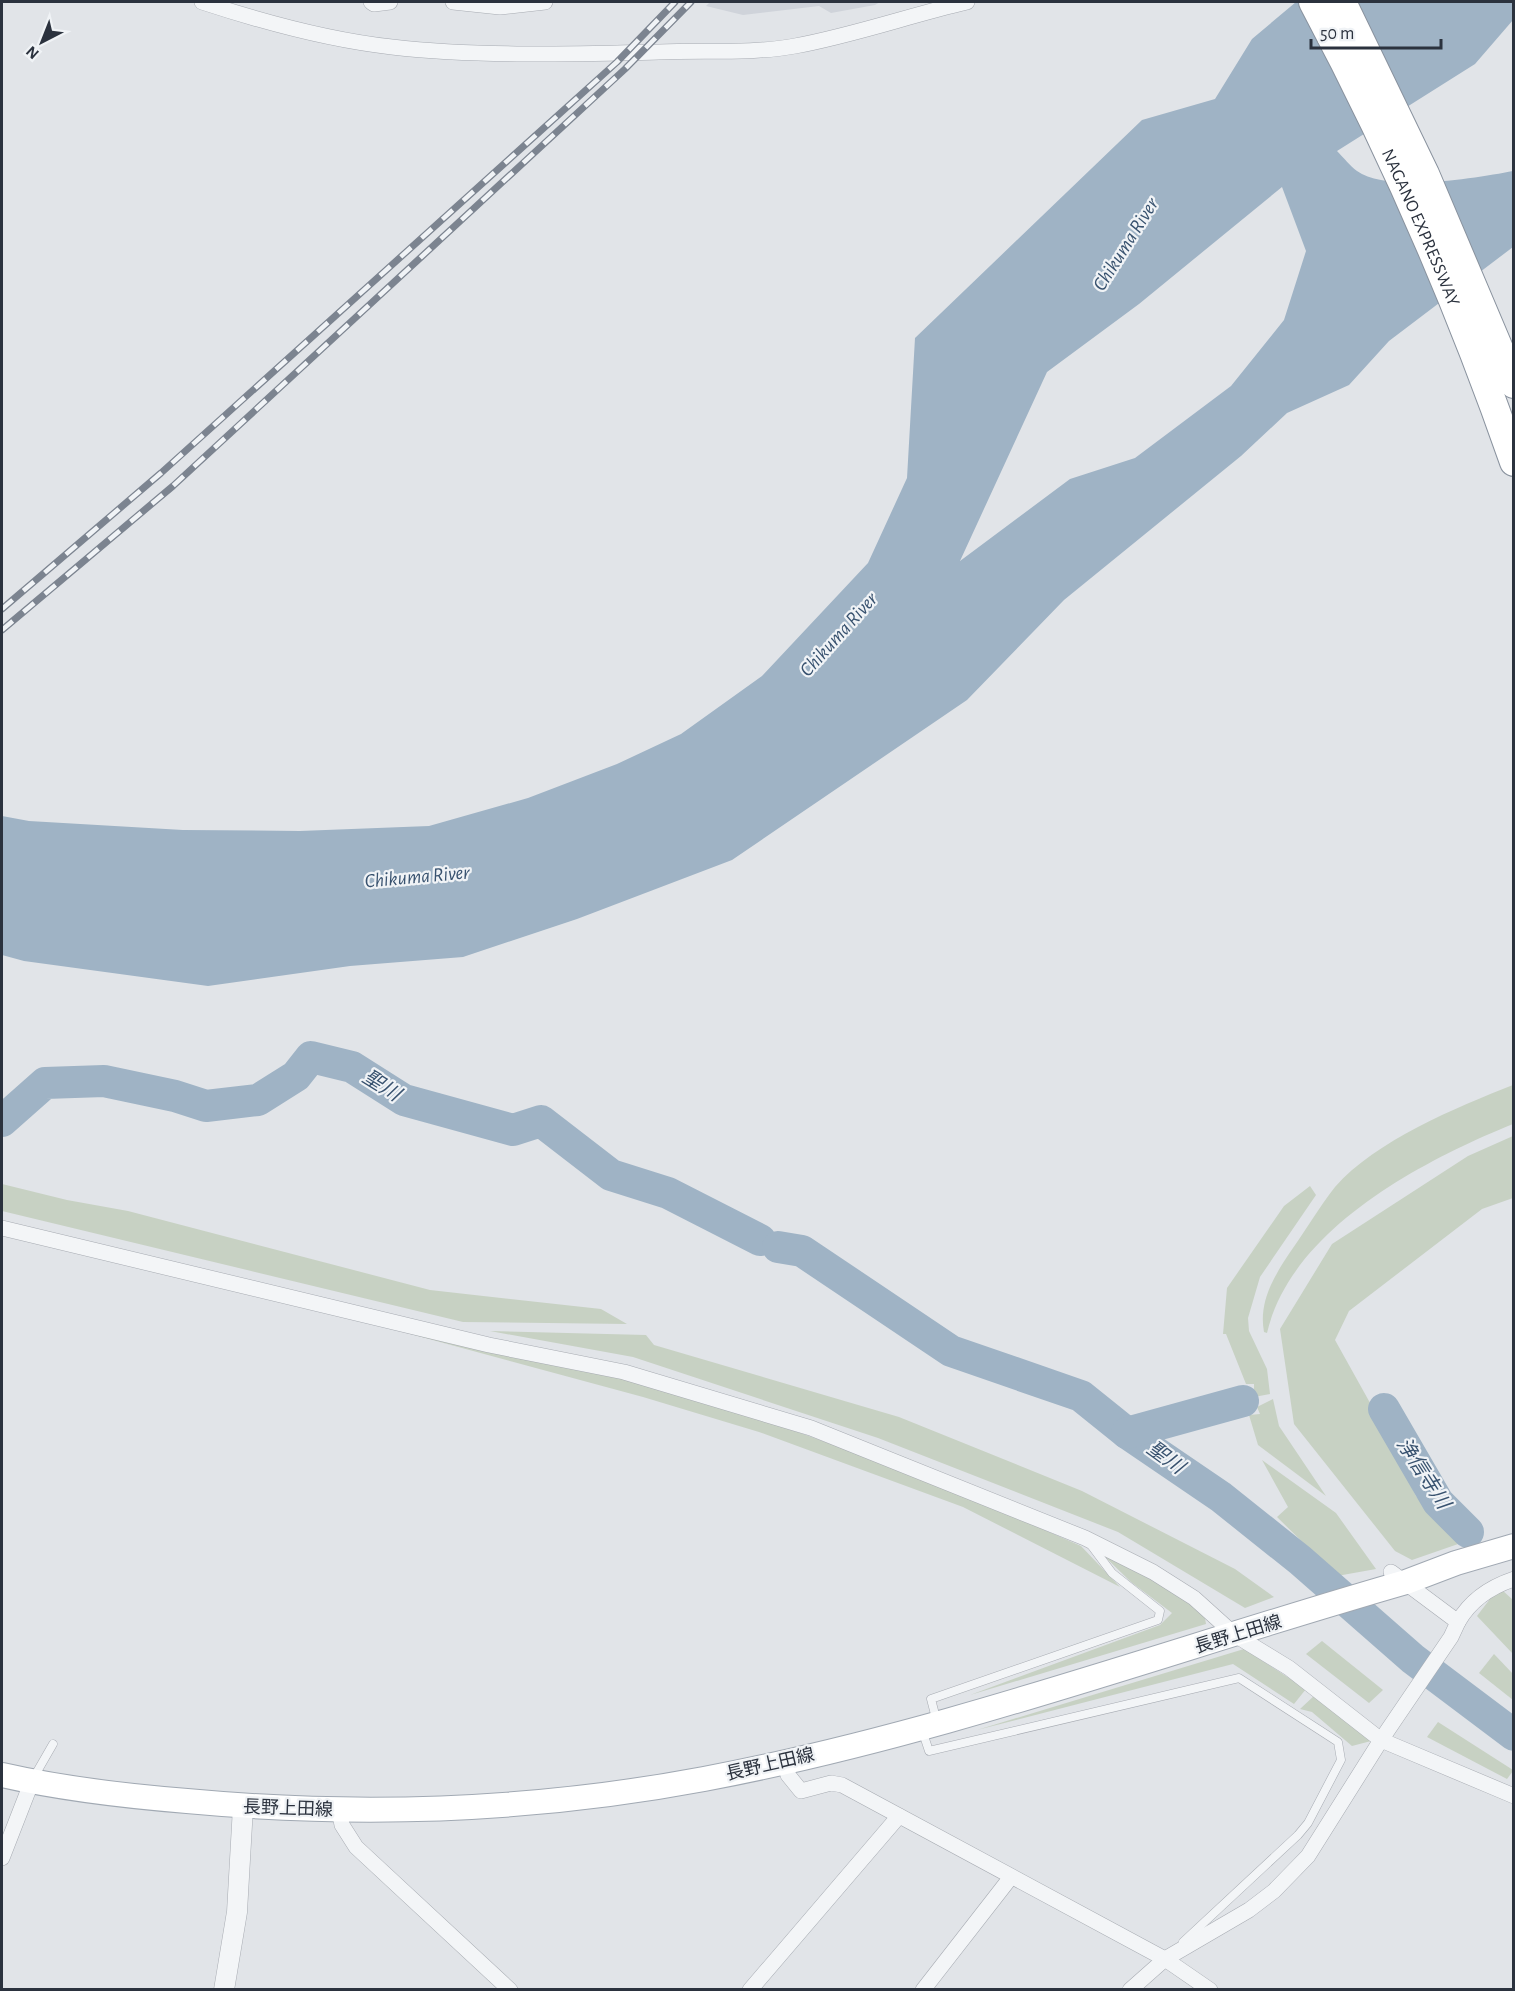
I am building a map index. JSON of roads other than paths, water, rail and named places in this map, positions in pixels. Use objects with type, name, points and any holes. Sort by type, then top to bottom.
[{"type":"highway","name":"NAGANO EXPRESSWAY","points":[[1313,2],[1435,261],[1476,358],[1514,462]]},
{"type":"highway","name":"NAGANO EXPRESSWAY","points":[[1342,2],[1457,246],[1514,384]]},
{"type":"highway","points":[[1349,2],[1367,40],[1383,86]]},
{"type":"main road","name":"長野上田線","points":[[2,1775],[116,1794],[243,1807],[339,1810],[445,1809],[599,1795],[706,1779],[930,1725],[1235,1635],[1394,1581],[1514,1546]]},
{"type":"street","points":[[202,2],[239,14],[340,39],[442,52],[582,54],[738,51],[795,46],[912,8],[967,2]]},
{"type":"street","points":[[371,2],[374,4],[390,2]]},
{"type":"street","points":[[453,2],[500,7],[545,2]]},
{"type":"street","points":[[2,1228],[489,1345],[624,1372],[811,1428],[1085,1538],[1174,1584],[1235,1635],[1289,1668],[1386,1734],[1514,1796]]},
{"type":"street","points":[[1130,1989],[1165,1959],[1249,1910],[1274,1891],[1308,1856],[1451,1637],[1468,1605],[1501,1583],[1514,1579]]},
{"type":"street","points":[[1394,1581],[1458,1622]]},
{"type":"street","points":[[784,1760],[788,1775],[801,1791],[831,1783],[842,1785],[1165,1959],[1210,1989]]},
{"type":"street","points":[[2,1858],[32,1781]]},
{"type":"street","points":[[224,1989],[237,1912],[243,1807]]},
{"type":"street","points":[[339,1810],[342,1825],[356,1847],[510,1989]]},
{"type":"street","points":[[750,1989],[899,1816]]},
{"type":"street","points":[[923,1989],[1011,1877]]},
{"type":"lane","points":[[1085,1538],[1112,1573],[1160,1611],[1158,1620],[931,1699],[929,1751],[1239,1678],[1338,1742],[1341,1760],[1308,1822],[1298,1835],[1165,1959]]},
{"type":"lane","points":[[32,1781],[53,1744]]},
{"type":"water","name":"Chikuma River","points":[[1296,2],[1513,2],[1513,20],[1475,64],[1337,151],[1357,171],[1371,178],[1389,181],[1433,182],[1513,171],[1513,247],[1389,341],[1349,385],[1287,413],[1241,456],[1064,600],[967,700],[732,860],[577,919],[463,957],[350,966],[208,986],[24,961],[2,955],[2,816],[29,821],[183,830],[300,831],[429,826],[528,798],[617,764],[681,734],[762,676],[868,563],[907,478],[915,338],[1142,120],[1215,99],[1252,39]],"holes":[[[1282,187],[1306,251],[1284,320],[1231,386],[1135,458],[1070,479],[960,561],[1047,372],[1139,304]]]},
{"type":"waterway","name":"聖川","points":[[2,1121],[45,1083],[104,1081],[175,1096],[206,1106],[258,1100],[296,1076],[311,1057],[352,1067],[404,1100],[513,1130],[541,1121],[611,1175],[668,1193],[760,1240]]},
{"type":"waterway","name":"聖川","points":[[778,1247],[802,1251],[951,1351],[1081,1396],[1127,1433],[1221,1497],[1300,1560],[1413,1659],[1514,1735]]},
{"type":"waterway","name":"浄信寺川","points":[[1127,1433],[1243,1401]]},
{"type":"waterway","name":"浄信寺川","points":[[1384,1409],[1438,1502],[1468,1532]]},
{"type":"railway","points":[[2,609],[161,473],[617,62],[675,2]]},
{"type":"railway","points":[[2,630],[173,486],[625,69],[691,2]]}]
